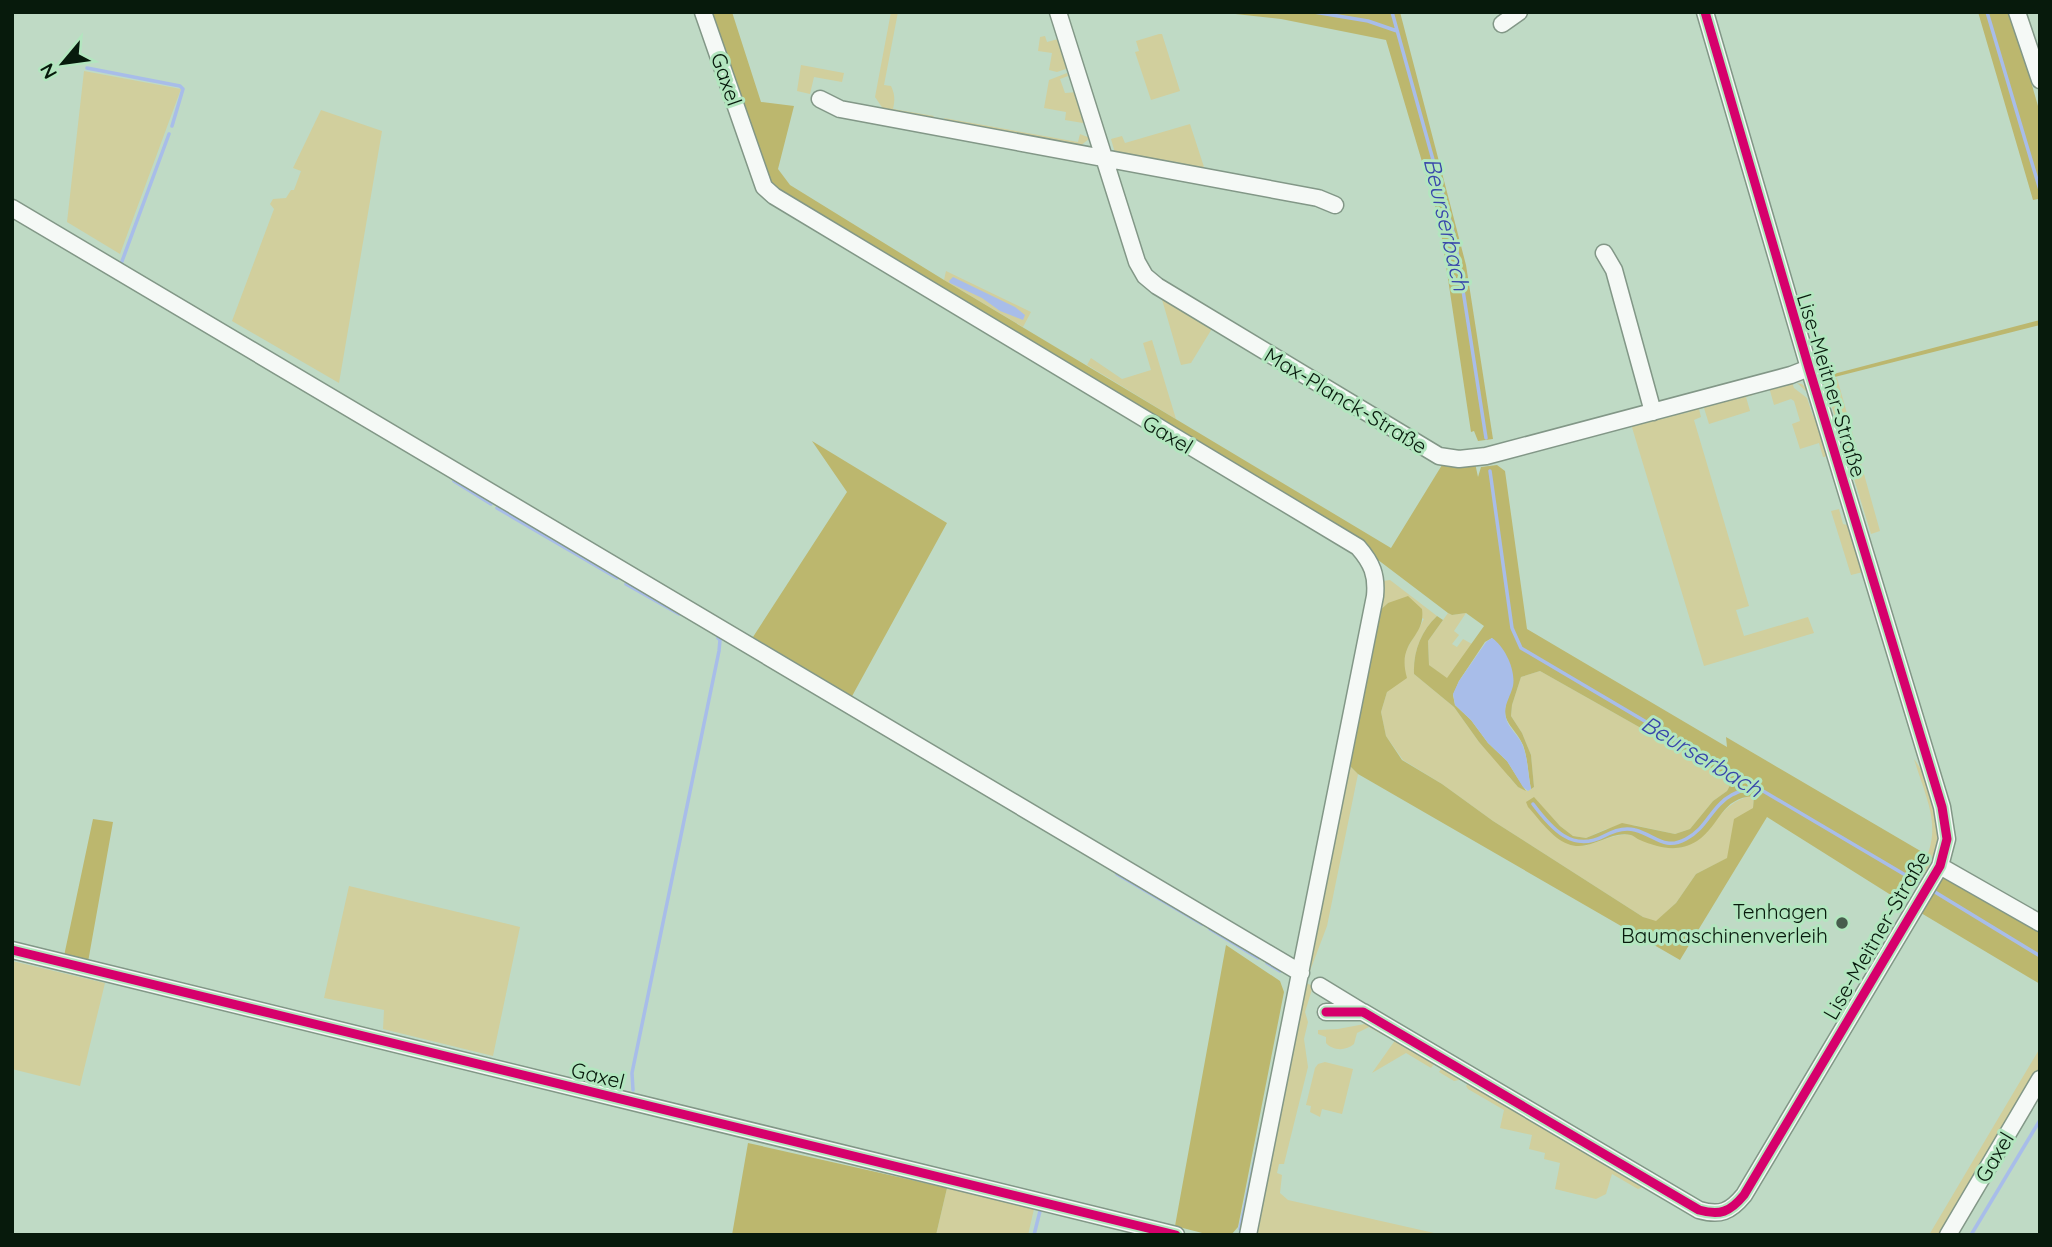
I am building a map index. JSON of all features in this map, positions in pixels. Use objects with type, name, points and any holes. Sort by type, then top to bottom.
[{"type":"street","name":"Gaxel","points":[[703,12],[764,187],[774,196],[1357,547],[1368,558],[1374,570],[1376,596],[1248,1235]]},
{"type":"street","name":"Max-Planck-Straße","points":[[1058,12],[1140,270],[1150,281],[1439,456],[1459,459],[1486,456],[1809,368]]},
{"type":"street","points":[[1502,24],[1518,12]]},
{"type":"street","name":"Lise-Meitner-Straße","points":[[1320,986],[1699,1210],[1713,1214],[1723,1213],[1744,1195],[1936,873],[1947,839],[1942,807],[1705,12]]},
{"type":"street","points":[[2018,12],[2040,80]]},
{"type":"street","points":[[820,99],[840,109],[1105,156],[1318,198],[1335,205]]},
{"type":"street","points":[[12,208],[1301,972]]},
{"type":"street","points":[[1604,253],[1614,270],[1653,412]]},
{"type":"street","name":"Lise-Meitner-Straße","points":[[1936,873],[2040,923]]},
{"type":"street","name":"Gaxel","points":[[12,950],[1176,1235]]},
{"type":"street","points":[[1326,1012],[1363,1012]]},
{"type":"street","name":"Gaxel","points":[[1948,1235],[2040,1079]]},
{"type":"shaded area","points":[[707,12],[732,12],[761,102],[794,106],[778,169],[790,185],[1391,548],[1442,465],[1475,463],[1478,477],[1481,467],[1497,465],[1505,471],[1527,629],[1727,747],[1726,737],[1929,856],[1902,902],[1767,817],[1680,960],[1358,774],[1346,762],[1377,613],[1388,603],[1408,596],[1422,609],[1422,619],[1405,655],[1407,678],[1387,692],[1381,712],[1386,736],[1402,760],[1643,917],[1656,921],[1676,903],[1696,874],[1727,858],[1734,819],[1753,808],[1754,796],[1743,798],[1727,807],[1705,835],[1683,847],[1661,847],[1623,834],[1584,846],[1568,844],[1557,837],[1526,802],[1534,797],[1560,826],[1573,836],[1586,838],[1622,823],[1675,834],[1690,829],[1713,801],[1727,791],[1733,780],[1540,671],[1521,677],[1511,716],[1531,755],[1534,787],[1531,789],[1523,745],[1506,717],[1509,696],[1492,638],[1485,642],[1453,695],[1455,705],[1507,761],[1526,791],[1518,787],[1479,742],[1454,707],[1414,674],[1419,642],[1437,616],[1443,620],[1428,641],[1429,665],[1447,678],[1484,626],[1466,613],[1448,613],[1361,547],[773,193]]},
{"type":"shaded area","points":[[891,12],[898,12],[884,85],[891,86],[893,109],[934,116],[929,121],[886,113],[875,97]]},
{"type":"shaded area","points":[[1217,12],[1400,12],[1466,265],[1493,439],[1478,441],[1474,431],[1471,432],[1439,219],[1386,40],[1281,19]]},
{"type":"shaded area","points":[[1978,12],[2011,12],[2040,113],[2040,206],[2038,199],[2033,200]]},
{"type":"shaded area","points":[[1057,34],[1060,35],[1068,64],[1066,69],[1057,72],[1049,70],[1052,53],[1038,51],[1040,37],[1045,36],[1047,42],[1058,39]]},
{"type":"shaded area","points":[[1162,34],[1180,91],[1151,100],[1135,52],[1139,51],[1136,41]]},
{"type":"shaded area","points":[[801,65],[844,73],[842,82],[814,77],[810,94],[797,91]]},
{"type":"shaded area","points":[[84,71],[181,89],[120,254],[67,222]]},
{"type":"shaded area","points":[[1067,73],[1068,76],[1060,79],[1065,93],[1078,92],[1086,119],[1083,123],[1065,120],[1066,112],[1044,108],[1049,80]]},
{"type":"shaded area","points":[[321,110],[382,131],[339,383],[232,321],[274,209],[270,204],[273,199],[286,198],[291,190],[294,190],[301,171],[293,168]]},
{"type":"shaded area","points":[[944,118],[1078,142],[1080,134],[1090,138],[1079,147],[947,124]]},
{"type":"shaded area","points":[[1190,124],[1204,167],[1199,169],[1115,153],[1111,139],[1122,136],[1125,143]]},
{"type":"shaded area","points":[[946,271],[1031,312],[1023,327],[944,280]]},
{"type":"shaded area","points":[[1161,296],[1213,327],[1191,363],[1181,365]]},
{"type":"shaded area","points":[[2040,320],[2040,325],[1819,381],[1822,377]]},
{"type":"shaded area","points":[[1152,340],[1176,419],[1087,365],[1091,358],[1122,379],[1151,370],[1143,343]]},
{"type":"shaded area","points":[[1837,378],[1880,531],[1871,534],[1830,401],[1819,381]]},
{"type":"shaded area","points":[[1792,382],[1794,388],[1807,398],[1813,416],[1815,415],[1807,392],[1797,383],[1809,391],[1829,451],[1825,457],[1819,443],[1800,449],[1792,424],[1800,421],[1794,401],[1791,399],[1774,405],[1769,387]]},
{"type":"shaded area","points":[[1750,392],[1753,395],[1746,397],[1750,411],[1709,424],[1704,408],[1699,409],[1701,417],[1694,420],[1749,606],[1736,610],[1744,636],[1808,617],[1814,633],[1704,666],[1631,424],[1677,411],[1680,414],[1689,412],[1687,409]]},
{"type":"shaded area","points":[[812,441],[947,523],[851,698],[753,637],[847,492]]},
{"type":"shaded area","points":[[1839,509],[1843,524],[1851,526],[1863,572],[1851,575],[1831,511]]},
{"type":"shaded area","points":[[1390,580],[1437,616],[1419,642],[1414,674],[1454,707],[1479,742],[1501,764],[1518,787],[1528,791],[1534,787],[1531,755],[1511,716],[1512,705],[1521,677],[1540,671],[1733,780],[1727,791],[1713,801],[1690,829],[1675,834],[1633,825],[1606,829],[1586,838],[1573,836],[1534,798],[1527,802],[1584,846],[1626,834],[1662,847],[1675,848],[1693,843],[1730,806],[1740,799],[1754,795],[1753,808],[1728,858],[1696,874],[1676,903],[1656,922],[1643,917],[1493,821],[1403,760],[1386,736],[1381,712],[1387,692],[1404,667],[1404,654],[1424,619],[1388,603],[1377,613],[1383,581]]},
{"type":"shaded area","points":[[1448,613],[1466,613],[1454,631],[1459,635],[1452,644],[1457,647],[1463,639],[1472,644],[1447,679],[1429,665],[1428,641]]},
{"type":"shaded area","points":[[1914,759],[1932,791],[1940,827],[1938,852],[1926,877],[1919,872],[1931,843],[1931,816]]},
{"type":"shaded area","points":[[1346,762],[1358,774],[1327,926],[1310,971],[1306,967]]},
{"type":"shaded area","points":[[93,819],[113,822],[88,962],[64,956]]},
{"type":"shaded area","points":[[1941,875],[2040,929],[2040,984],[1921,913]]},
{"type":"shaded area","points":[[349,886],[520,927],[493,1056],[383,1029],[384,1010],[324,998]]},
{"type":"shaded area","points":[[1226,945],[1280,981],[1284,992],[1238,1227],[1231,1235],[1210,1235],[1175,1226]]},
{"type":"shaded area","points":[[12,961],[105,983],[80,1086],[12,1069]]},
{"type":"shaded area","points":[[1306,983],[1313,986],[1305,1012],[1308,1022],[1304,1039],[1308,1067],[1284,1164],[1279,1164],[1277,1173],[1282,1175],[1280,1193],[1288,1200],[1443,1235],[1251,1235]]},
{"type":"shaded area","points":[[1370,1023],[1385,1032],[1383,1035],[1369,1027],[1357,1033],[1354,1044],[1343,1049],[1329,1046],[1326,1037],[1318,1034],[1318,1030]]},
{"type":"shaded area","points":[[1396,1039],[1460,1077],[1459,1080],[1454,1081],[1439,1072],[1441,1069],[1434,1064],[1431,1068],[1406,1053],[1372,1073]]},
{"type":"shaded area","points":[[2040,1048],[2040,1073],[1943,1235],[1929,1235]]},
{"type":"shaded area","points":[[1325,1062],[1353,1069],[1342,1114],[1322,1109],[1320,1117],[1310,1112],[1311,1106],[1306,1105],[1315,1068]]},
{"type":"shaded area","points":[[1469,1082],[1643,1186],[1638,1189],[1612,1174],[1606,1194],[1596,1199],[1555,1189],[1560,1163],[1544,1159],[1545,1153],[1529,1149],[1532,1135],[1500,1128],[1504,1110],[1468,1089],[1466,1086]]},
{"type":"shaded area","points":[[748,1143],[947,1188],[936,1235],[732,1235]]},
{"type":"shaded area","points":[[947,1188],[1034,1209],[1028,1235],[936,1235]]},
{"type":"water","points":[[953,277],[1015,307],[1025,315],[1023,320],[1000,311],[982,298],[950,283]]},
{"type":"water","points":[[1492,638],[1505,653],[1513,673],[1513,686],[1505,713],[1507,722],[1525,751],[1531,789],[1528,791],[1507,761],[1455,705],[1453,694],[1459,681],[1486,642]]},
{"type":"waterway","points":[[1314,12],[1368,21],[1397,31]]},
{"type":"waterway","name":"Beurserbach","points":[[1392,12],[1455,239],[1486,438]]},
{"type":"waterway","points":[[1987,12],[2040,190]]},
{"type":"waterway","points":[[87,68],[180,86],[183,89],[172,126]]},
{"type":"waterway","points":[[121,264],[169,134]]},
{"type":"waterway","name":"Beurserbach","points":[[1490,471],[1512,628],[1521,648],[1924,886]]},
{"type":"waterway","points":[[454,481],[491,504]]},
{"type":"waterway","points":[[497,508],[617,578]]},
{"type":"waterway","points":[[626,584],[679,614]]},
{"type":"waterway","points":[[633,1090],[632,1073],[719,651],[718,638]]},
{"type":"waterway","points":[[1533,804],[1547,822],[1572,840],[1582,842],[1627,829],[1672,843],[1686,839],[1697,831],[1727,798],[1753,786]]},
{"type":"waterway","points":[[1117,874],[1202,924]]},
{"type":"waterway","name":"Beurserbach","points":[[1930,889],[2040,956]]},
{"type":"waterway","points":[[1210,929],[1258,958]]},
{"type":"waterway","points":[[1267,963],[1280,971]]},
{"type":"waterway","name":"Beurserbach","points":[[1971,1235],[2040,1120]]},
{"type":"waterway","points":[[1240,1229],[1260,1135]]},
{"type":"waterway","points":[[1034,1235],[1040,1211]]},
{"type":"cycle path","points":[[1326,1012],[1363,1012],[1699,1210],[1713,1213],[1724,1211],[1744,1195],[1940,866],[1947,839],[1942,807],[1705,12]]},
{"type":"cycle path","points":[[12,950],[1176,1235]]},
{"type":"place","name":"Tenhagen Baumaschinenverleih","points":[[1842,923]]}]
